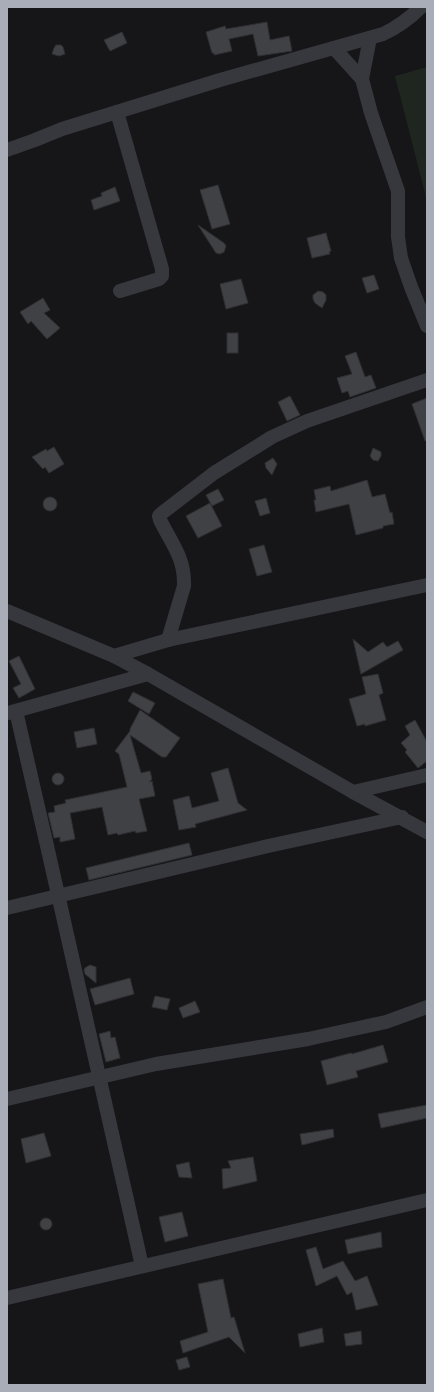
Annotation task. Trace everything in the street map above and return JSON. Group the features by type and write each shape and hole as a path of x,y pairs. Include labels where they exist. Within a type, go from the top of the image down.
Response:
{"street":[{"path":"7,150 62,128 220,80 383,34 398,27 421,7"},
{"path":"362,80 370,38"},
{"path":"334,48 362,80 371,113 398,192 398,237 401,258 427,326"},
{"path":"117,112 162,269 162,276 159,279 120,291"},
{"path":"168,640 184,586 184,578 178,553 160,520 162,512 214,473 272,437 307,421 427,380"},
{"path":"114,656 168,640 427,585"},
{"path":"7,611 114,656 353,792 402,817 427,832"},
{"path":"142,1266 98,1077 59,896 11,712 148,674"},
{"path":"353,792 427,775"},
{"path":"7,908 268,846 402,817"},
{"path":"7,1098 156,1064 308,1039 386,1022 427,1007"},
{"path":"7,1298 427,1200"}],"shaded area":[{"path":"427,67 427,201 395,76"}],"building":[{"path":"267,22 270,40 289,36 292,51 258,56 253,34 229,39 232,51 214,55 214,53 212,53 206,32 225,26 226,29"},
{"path":"122,32 127,43 110,51 104,40"},
{"path":"56,45 61,45 63,47 65,54 59,56 52,54"},
{"path":"218,185 230,224 212,229 200,190"},
{"path":"115,187 120,201 94,210 91,200 102,196 101,193"},
{"path":"198,225 224,243 226,246 224,252 220,254 216,253"},
{"path":"326,233 331,251 329,252 330,254 312,258 307,238"},
{"path":"374,275 379,289 367,293 362,278"},
{"path":"241,279 248,303 226,309 220,284"},
{"path":"318,291 323,292 326,295 326,300 322,308 315,303 313,299 313,295"},
{"path":"43,298 50,310 44,313 60,328 47,339 31,321 28,324 20,312"},
{"path":"227,333 238,333 238,353 227,353"},
{"path":"356,352 365,377 371,375 376,388 350,397 348,391 342,393 337,378 352,374 345,356"},
{"path":"290,396 300,415 287,421 278,402"},
{"path":"427,398 427,440 425,441 412,404"},
{"path":"54,447 64,464 49,473 45,467 43,469 32,457 46,449 47,451"},
{"path":"373,448 381,452 381,456 378,461 373,460 370,456"},
{"path":"273,458 277,464 272,475 266,468 265,463"},
{"path":"367,480 372,497 385,494 390,513 392,512 394,524 356,535 349,504 316,512 314,490 330,486 331,491"},
{"path":"218,489 224,500 212,506 206,495"},
{"path":"50,497 55,499 57,504 55,509 50,511 45,509 43,504 45,499"},
{"path":"266,498 270,513 260,516 255,501"},
{"path":"210,503 222,526 198,538 186,516"},
{"path":"264,545 272,572 257,576 249,549"},
{"path":"353,639 368,652 383,642 387,647 398,641 403,650 361,674"},
{"path":"19,656 35,689 19,698 13,688 21,684 9,661"},
{"path":"378,674 383,693 379,695 386,720 365,726 365,724 357,726 349,699 366,694 362,677"},
{"path":"133,692 155,703 149,714 128,701"},
{"path":"140,710 180,738 166,757 162,757 130,735 141,773 150,771 152,779 149,782 152,781 155,796 139,799 147,831 136,833 135,831 118,835 117,833 108,835 102,807 70,813 75,839 60,842 60,837 54,838 48,813 55,812 54,806 66,803 65,800 127,787 119,754 115,751 130,731"},
{"path":"415,720 427,742 427,761 418,768 405,752 407,750 401,743 410,735 405,726"},
{"path":"94,728 97,744 77,748 74,732"},
{"path":"228,768 238,803 247,810 195,824 196,827 179,830 173,800 189,796 192,808 219,801 211,773"},
{"path":"56,773 60,773 64,779 60,785 56,785 52,781 52,777"},
{"path":"189,843 192,855 89,880 86,868"},
{"path":"90,965 96,967 96,983 85,974 85,968"},
{"path":"130,978 134,994 95,1005 90,989"},
{"path":"155,996 170,999 167,1010 152,1007"},
{"path":"195,1001 200,1012 183,1018 179,1008"},
{"path":"110,1031 111,1038 115,1037 120,1058 106,1062 99,1034"},
{"path":"383,1045 388,1062 356,1071 358,1077 327,1085 321,1061"},
{"path":"427,1105 427,1118 381,1128 378,1114"},
{"path":"333,1129 334,1137 302,1145 300,1134"},
{"path":"44,1133 51,1156 26,1163 21,1139"},
{"path":"253,1157 257,1181 223,1189 222,1169 231,1168 228,1161"},
{"path":"189,1162 192,1178 179,1177 176,1165"},
{"path":"182,1212 188,1236 165,1242 159,1217"},
{"path":"48,1218 51,1219 51,1229 44,1230 41,1229 40,1222 41,1219"},
{"path":"381,1232 382,1247 348,1254 345,1240"},
{"path":"316,1247 323,1269 343,1261 355,1281 367,1276 378,1305 356,1310 352,1292 347,1295 337,1276 316,1286 306,1250"},
{"path":"223,1279 231,1318 234,1317 245,1353 229,1337 183,1353 180,1341 208,1332 198,1284"},
{"path":"322,1328 324,1342 300,1347 298,1334"},
{"path":"361,1331 362,1344 346,1346 344,1334"},
{"path":"187,1357 190,1367 179,1370 176,1360"}]}
